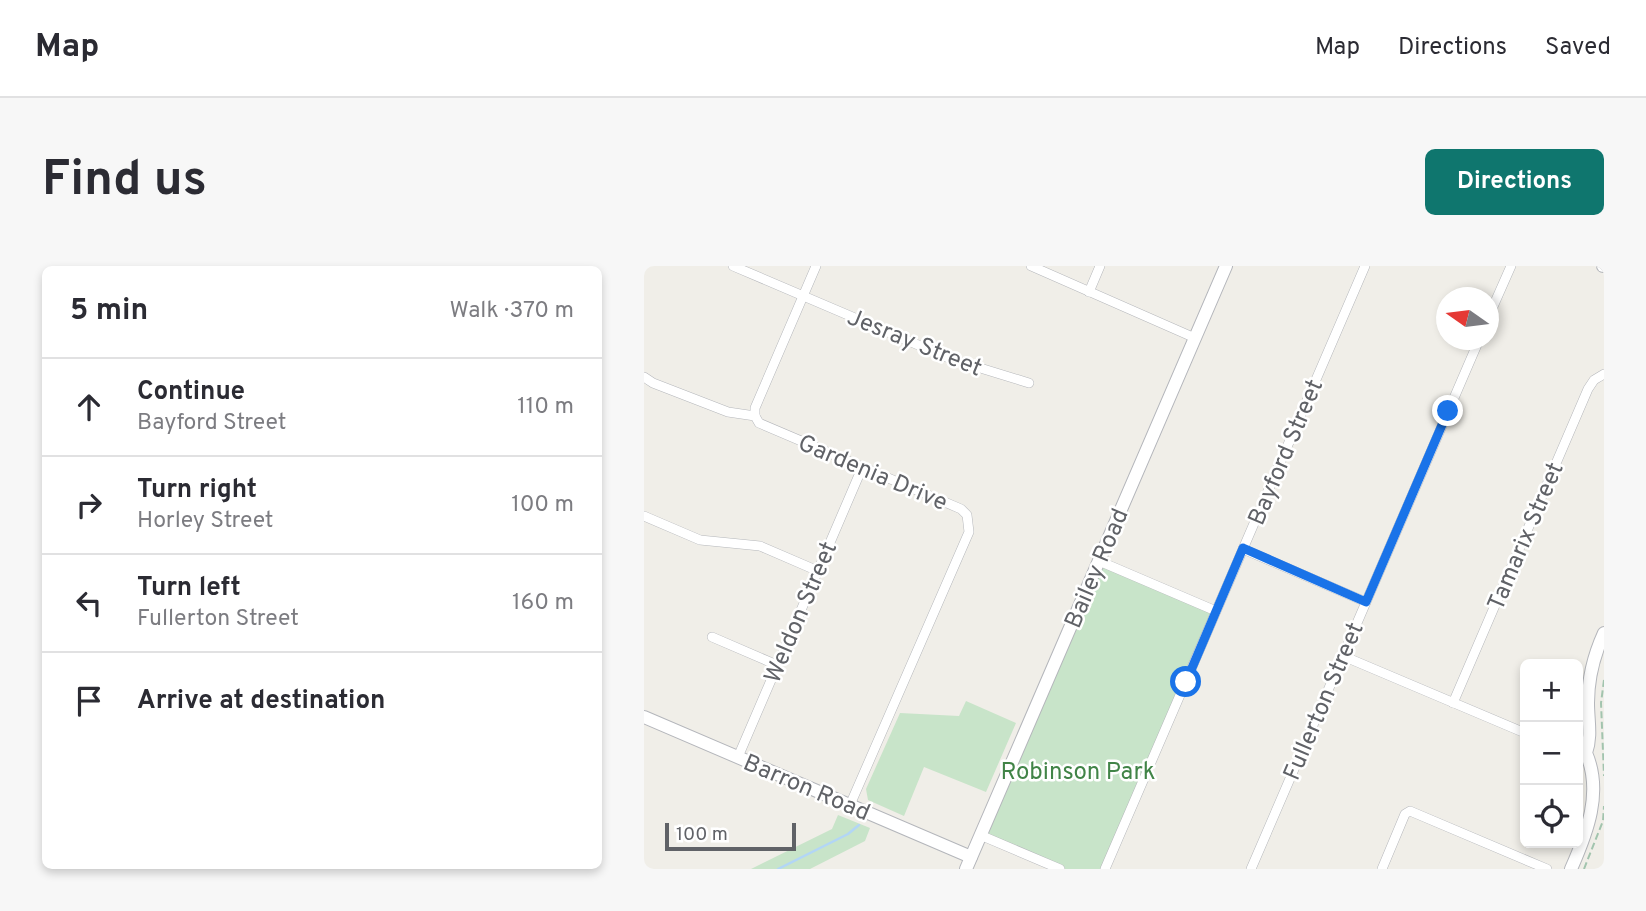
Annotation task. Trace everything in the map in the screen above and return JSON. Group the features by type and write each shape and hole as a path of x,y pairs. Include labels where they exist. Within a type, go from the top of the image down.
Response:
{"street":[{"name":"Jesray Street","path":"733,266 970,367 1029,383"},
{"path":"755,416 755,408 816,266"},
{"path":"1031,266 1195,338"},
{"path":"1089,292 1100,266"},
{"name":"Bailey Road","path":"968,863 1226,266"},
{"name":"Bayford Street","path":"1105,869 1365,266"},
{"path":"1499,294 1511,266"},
{"name":"Fullerton Street","path":"1251,869 1475,350"},
{"name":"Tamarix Street","path":"1453,703 1588,389 1594,380 1604,374"},
{"name":"Gardenia Drive","path":"644,377 728,412 755,416 759,423 961,509 967,515 969,532 850,805"},
{"name":"Weldon Street","path":"738,757 862,468"},
{"path":"644,516 699,540 760,546 818,571"},
{"path":"1243,548 1366,602"},
{"path":"1099,561 1216,611"},
{"path":"1583,751 1590,740 1588,703 1591,673 1601,650 1604,633"},
{"path":"712,637 777,665"},
{"path":"1343,656 1520,731"},
{"name":"Barron Road","path":"644,717 850,805 968,863"},
{"path":"1571,869 1586,835 1592,804 1592,767 1583,754"},
{"path":"1381,869 1405,814 1410,811 1547,869"},
{"path":"980,835 1060,869"}],"path":[{"path":"1604,680 1601,703 1604,776"},
{"path":"1584,869 1603,821 1604,806"}],"green space":[{"name":"Robinson Park","path":"1099,561 1216,611 1105,869 1060,869 980,835"},
{"path":"966,701 1016,723 986,792 924,767 904,816 868,800 866,789 900,713 959,716"},
{"path":"838,815 870,828 865,841 810,869 751,869 832,829"}],"waterway":[{"path":"778,869 848,834 859,825"}],"route":[{"path":"1186,682 1243,548 1366,602 1448,411"}]}
